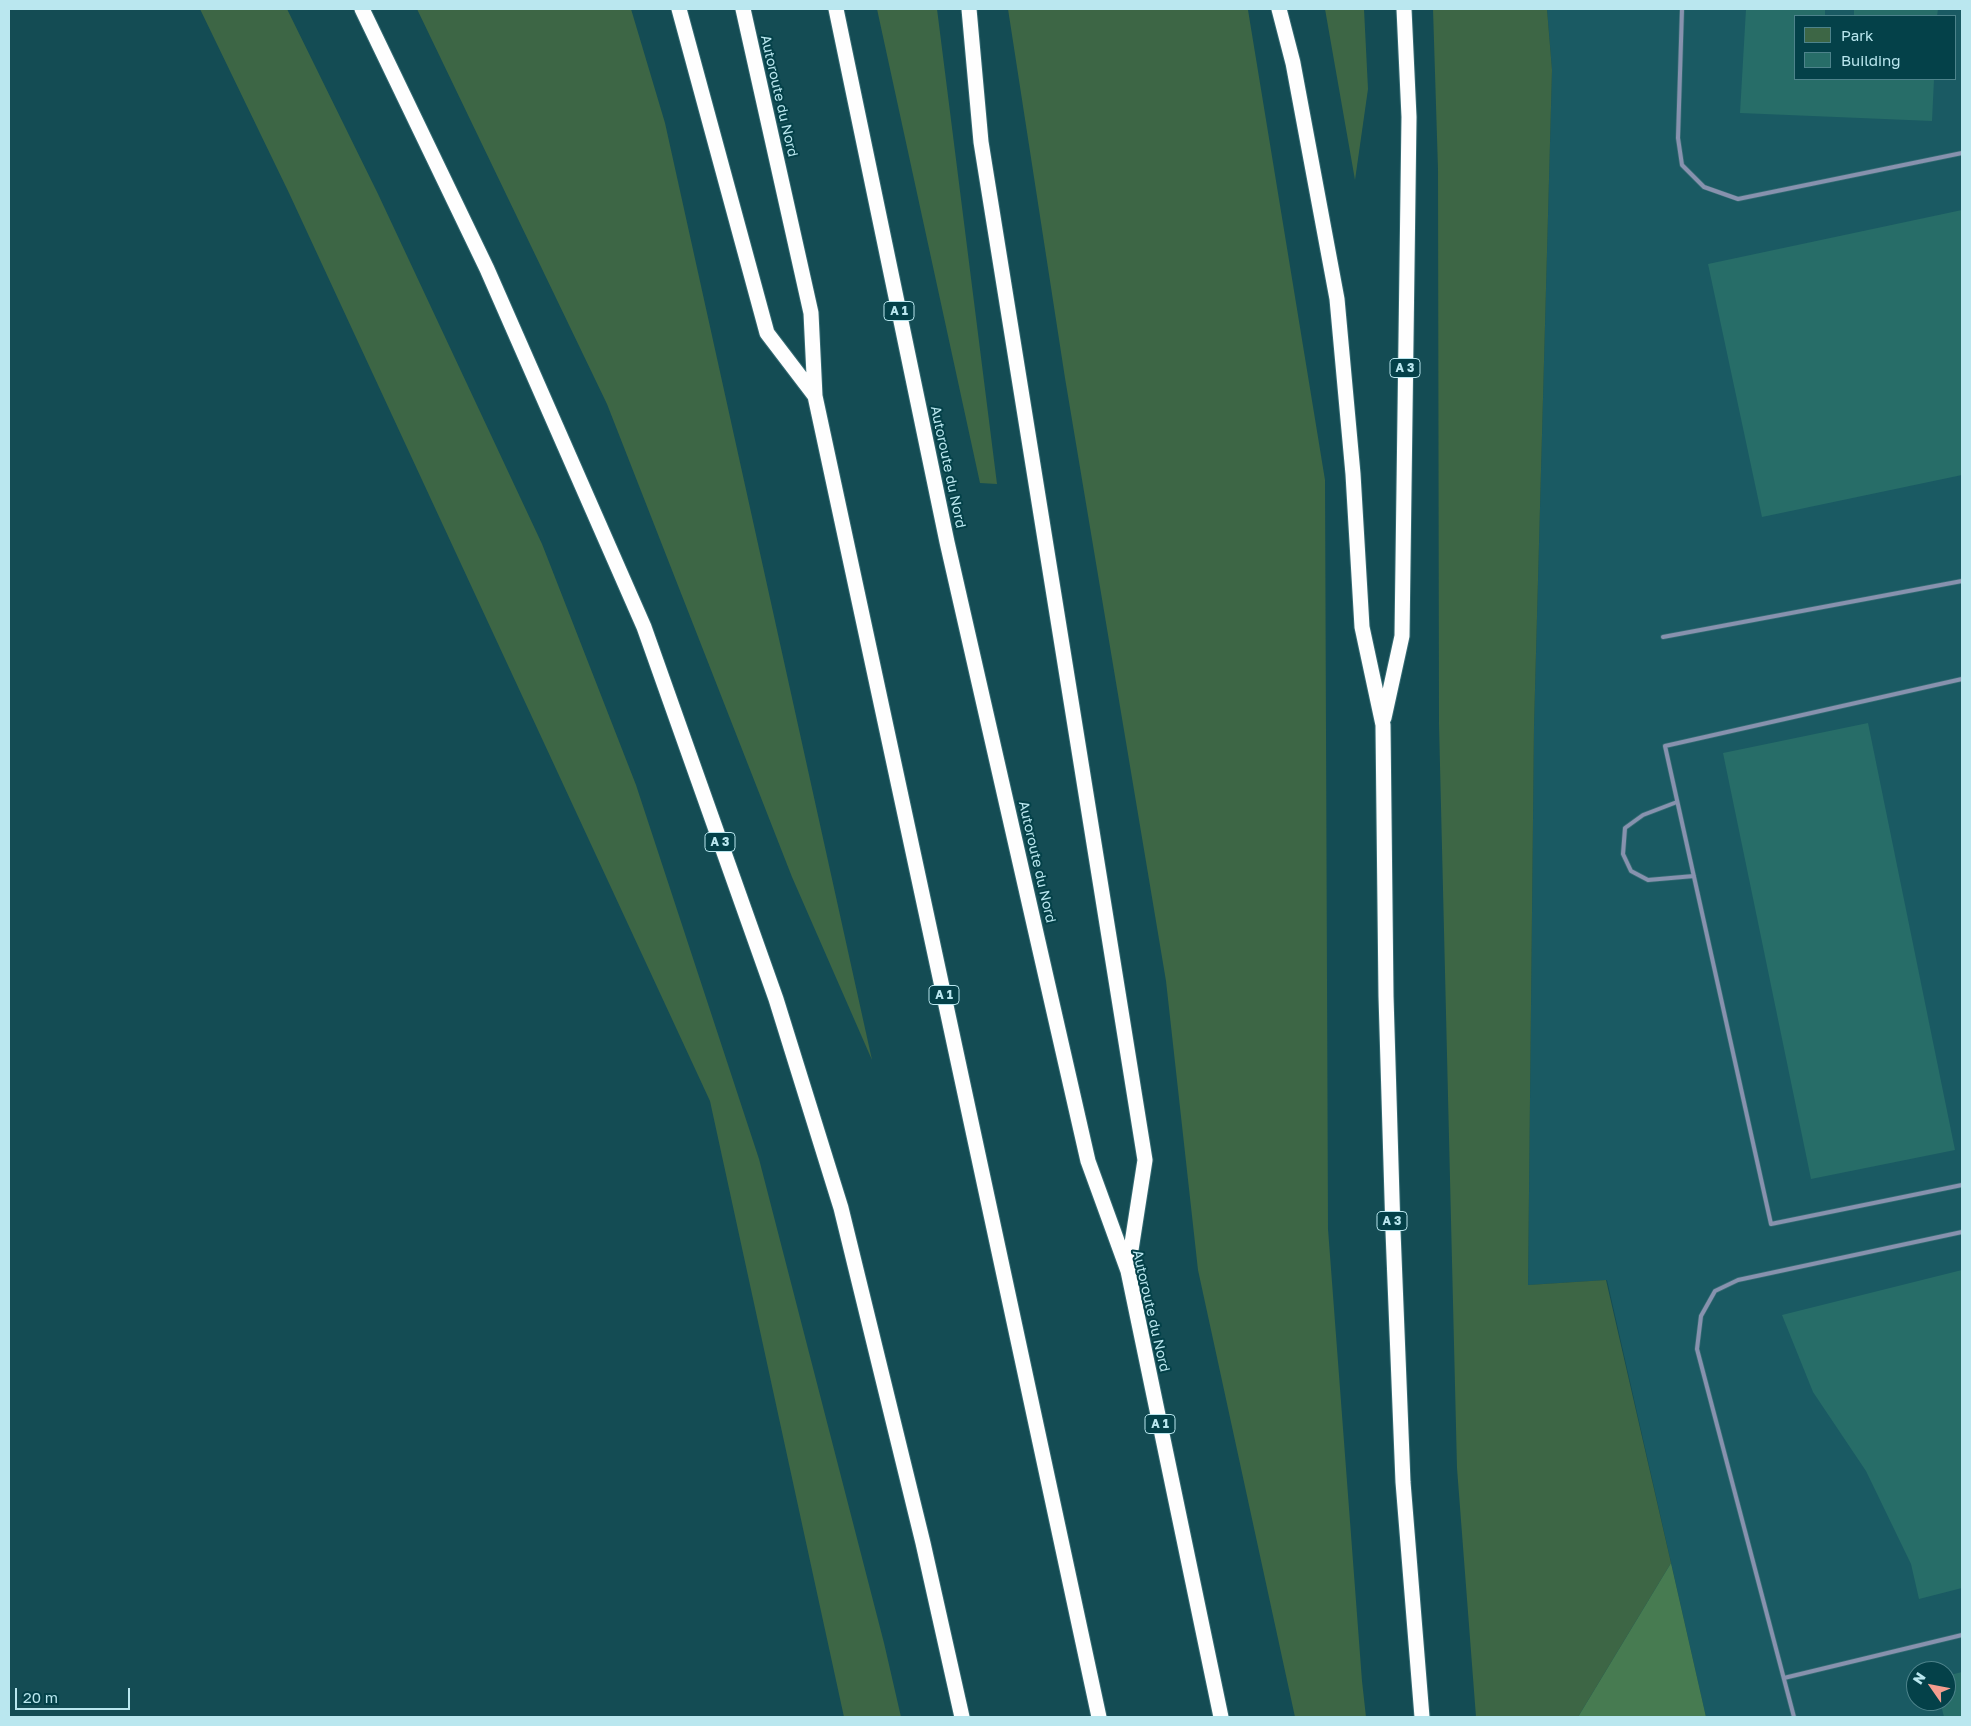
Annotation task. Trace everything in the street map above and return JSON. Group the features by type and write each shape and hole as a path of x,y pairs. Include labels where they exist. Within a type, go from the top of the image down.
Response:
{"highway":[{"name":"A 3","path":"362,9 487,269 644,627 766,971 840,1208 923,1543 962,1717"},
{"path":"680,9 767,333 815,396"},
{"name":"Autoroute du Nord","path":"743,9 810,312 815,396 1099,1717"},
{"name":"Autoroute du Nord","path":"836,9 947,542 1088,1161 1128,1271 1221,1717"},
{"path":"969,9 981,142 1145,1160 1128,1271"},
{"path":"1279,9 1293,64 1337,299 1352,474 1362,627 1383,725"},
{"name":"A 3","path":"1404,9 1409,117 1402,636 1383,725 1386,996 1394,1260 1403,1482 1422,1717"}],"lane":[{"path":"1682,9 1678,138 1682,165 1704,187 1738,199 1962,153"},
{"path":"1664,637 1962,581"},
{"path":"1962,679 1665,746 1771,1224 1962,1185"},
{"path":"1677,802 1643,814 1625,828 1623,854 1631,871 1648,880 1694,876"},
{"path":"1794,1717 1697,1349 1701,1316 1714,1291 1738,1280 1962,1232"},
{"path":"1784,1678 1962,1634"}],"shaded area":[{"path":"1547,9 1962,9 1962,1717 1706,1717 1607,1280 1528,1285 1534,726 1552,70"}],"green space":[{"path":"200,9 287,9 378,194 542,544 636,785 759,1159 884,1643 901,1717 844,1717 710,1101 289,193"},
{"path":"417,9 631,9 665,123 872,1060 792,877 607,404"},
{"path":"877,9 937,9 997,484 980,483"},
{"path":"1008,9 1248,10 1325,480 1328,1229 1366,1717 1295,1717 1198,1270 1166,981 1065,378"},
{"path":"1325,9 1364,9 1368,89 1355,180"},
{"path":"1433,9 1547,9 1552,70 1534,726 1528,1285 1606,1280 1671,1563 1578,1717 1476,1717 1457,1468 1439,724 1438,169"},
{"path":"1671,1563 1706,1717 1578,1717"}],"building":[{"path":"1746,9 1825,9 1825,15 1794,15 1794,80 1934,80 1932,121 1740,113"},
{"path":"1854,9 1938,9 1937,15 1854,15"},
{"path":"1962,210 1962,475 1762,517 1708,264"},
{"path":"1868,723 1955,1150 1811,1179 1723,753"},
{"path":"1962,1270 1962,1588 1919,1599 1911,1564 1866,1471 1813,1392 1782,1315"},
{"path":"1962,1672 1962,1717 1944,1717 1942,1711 1956,1711 1956,1674"}]}
